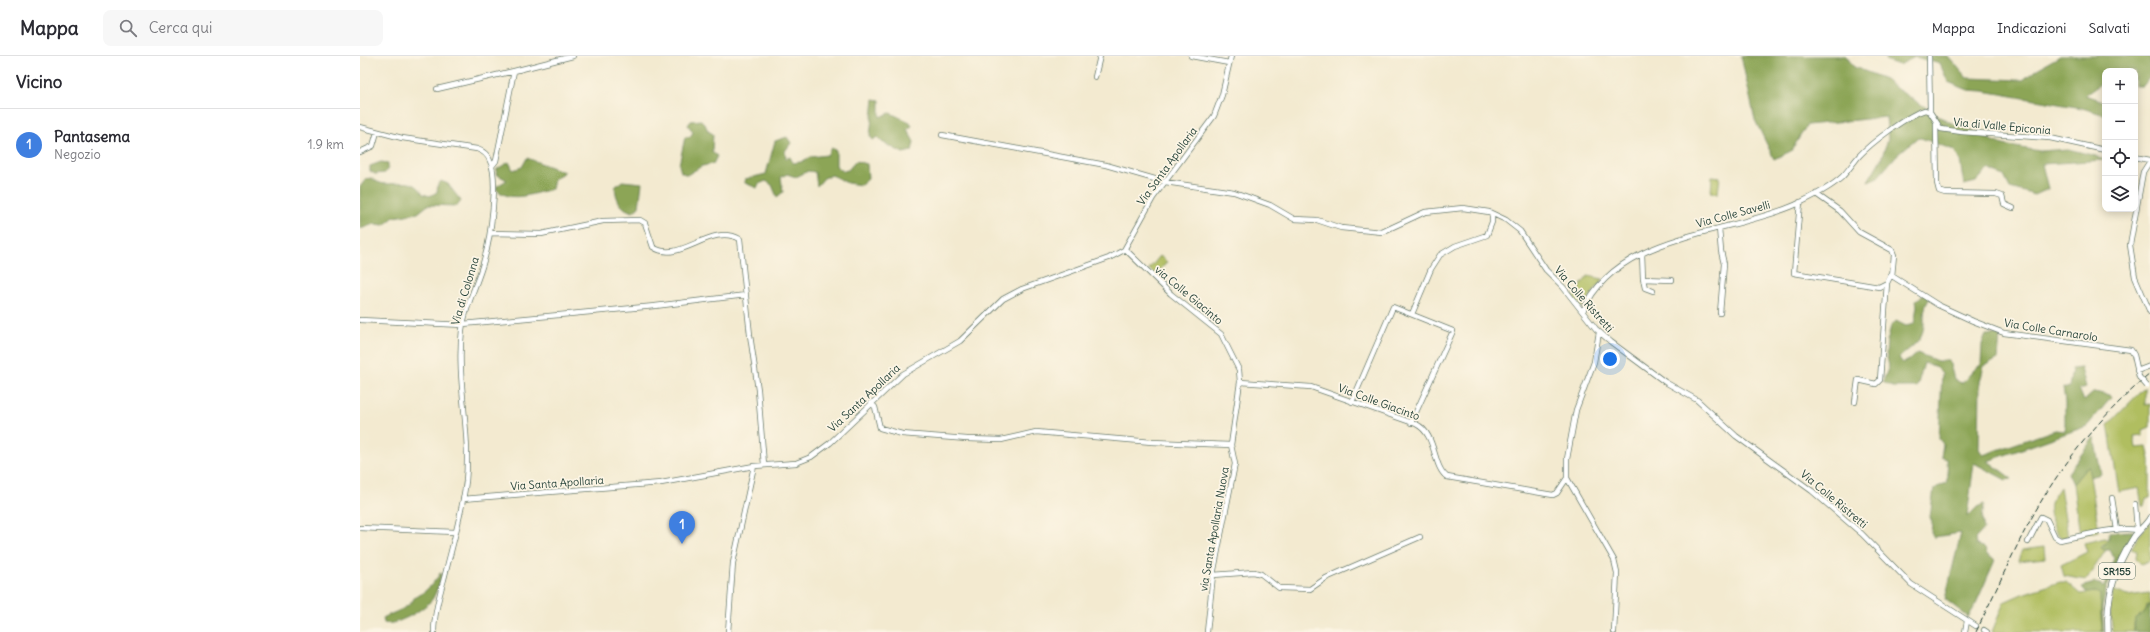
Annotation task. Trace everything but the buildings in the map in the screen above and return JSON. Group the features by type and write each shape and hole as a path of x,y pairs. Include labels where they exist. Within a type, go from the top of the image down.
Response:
{"main road":[{"name":"SR155","path":"2108,632 2107,605 2114,577 2123,557 2138,531 2150,518"}],"street":[{"path":"437,89 572,56"},
{"path":"1095,77 1100,56"},
{"path":"1191,56 1229,63"},
{"name":"Via Santa Apollaria","path":"463,499 643,485 754,466 796,463 810,458 830,443 910,368 931,359 960,341 1003,299 1022,289 1109,258 1125,249 1149,204 1214,116 1222,95 1231,56"},
{"path":"1929,56 1930,112 1936,124 1937,186 1939,191 1945,193 1996,194 2002,196 2003,203 2014,208"},
{"path":"360,127 408,139 477,149 486,156 492,166 496,161 514,71"},
{"name":"Via Colle Savelli","path":"1583,311 1597,287 1607,277 1642,254 1673,241 1766,217 1800,202 1840,179 1860,156 1878,140 1918,112 1925,110 1930,112"},
{"name":"Via di Valle Epiconia","path":"1936,124 1944,130 2026,135 2061,140 2102,149"},
{"path":"360,152 373,146 377,132"},
{"name":"Via Colle Ristretti","path":"942,134 1106,165 1165,182 1234,192 1270,205 1294,219 1317,220 1341,228 1358,231 1382,232 1390,230 1425,212 1463,208 1492,214 1506,220 1520,231 1546,270 1583,311 1586,318 1599,332 1665,382 1697,400 1736,436 1814,492 1862,534 1901,576 1976,626"},
{"path":"2138,158 2150,161 2143,172 2130,243 2134,272 2150,312"},
{"name":"Via di Colonna","path":"434,632 437,606 463,499 467,446 461,365 463,324 483,265 490,233 493,194 492,166"},
{"path":"1816,194 1836,207 1859,232 1890,248 1894,255 1892,272 1887,283 1880,379 1876,384 1858,380 1855,402"},
{"path":"1800,202 1794,273 1875,286 1883,286 1887,283"},
{"path":"1412,314 1437,258 1455,246 1487,235 1492,222 1492,214"},
{"path":"490,233 541,234 603,221 640,220 645,223 653,246 670,252 679,251 704,239 725,236 738,238 742,243 746,295 758,390 764,465"},
{"path":"1719,228 1721,251 1724,260 1720,313"},
{"name":"via Colle Giacinto","path":"1125,249 1171,294 1220,334 1238,367 1240,382"},
{"path":"1642,254 1643,279 1645,288 1653,291"},
{"name":"Via Colle Carnarolo","path":"1892,272 1893,278 1925,297 1973,321 2004,333 2131,350 2134,355 2137,371"},
{"path":"1643,279 1672,280"},
{"path":"360,320 463,324 654,306 746,295"},
{"path":"1352,402 1394,307 1453,332 1411,423"},
{"path":"1599,332 1594,362 1576,410 1567,459 1567,478 1614,560 1617,575 1614,632"},
{"path":"2148,388 2139,377 2137,371 2150,366"},
{"name":"Via Colle Giacinto","path":"1240,382 1262,385 1306,386 1411,423 1424,430 1436,453 1442,472 1451,479 1553,495 1557,494 1567,478"},
{"name":"via Santa Apollaria Nuova","path":"1207,632 1212,575 1235,464 1231,445 1240,382"},
{"path":"871,404 875,407 880,428 902,434 997,440 1036,432 1152,442 1231,445"},
{"path":"728,632 733,563 754,466"},
{"path":"2112,498 2117,530"},
{"path":"2028,542 2041,518 2047,520 2055,537 2060,540 2117,530 2138,531 2135,504"},
{"path":"360,528 455,532"},
{"path":"1212,575 1254,572 1261,574 1280,588 1310,589 1326,578 1420,537"},
{"path":"1965,632 1967,621"}],"green space":[{"path":"1741,56 1846,56 1854,67 1885,79 1897,89 1947,121 2003,145 2040,151 2068,149 2096,156 2102,159 2102,160 2042,164 2048,189 2035,195 2010,188 2004,176 1988,169 1976,182 1964,185 1960,161 1954,150 1918,137 1896,156 1878,177 1868,181 1881,159 1888,139 1886,117 1807,125 1791,151 1774,159 1755,120"},
{"path":"1888,56 1948,56 1967,78 2023,80 2037,69 2060,56 2150,56 2150,77 2143,86 2138,86 2138,68 2102,68 2102,83 2085,95 2102,101 2102,114 2082,108 1983,91 1968,90 1948,82 1940,64 1915,57 1899,65 1885,60"},
{"path":"874,99 880,100 880,117 890,113 910,122 912,126 907,129 914,142 912,151 903,153 882,142 877,137 873,140 870,136"},
{"path":"701,120 705,124 708,131 713,134 712,152 717,156 713,164 702,166 687,175 681,172 679,165 685,137 690,137 693,132 688,125 691,121"},
{"path":"787,137 791,143 785,151 786,159 790,157 793,163 801,162 810,157 827,155 831,148 836,150 836,166 843,171 848,170 856,161 867,164 868,179 861,185 847,183 832,175 824,178 817,186 815,172 808,171 796,177 787,174 781,177 783,192 777,197 772,185 766,181 759,184 757,188 745,183 745,179 766,174 775,141"},
{"path":"527,158 564,172 554,179 552,189 516,197 509,196 496,189 497,186 507,180 496,174 497,169 509,162 513,170 522,167"},
{"path":"381,162 388,163 388,168 385,173 375,174 370,171 370,166"},
{"path":"1712,176 1720,177 1718,193 1711,193"},
{"path":"372,178 385,184 412,184 418,187 423,194 430,196 437,192 438,184 441,181 448,184 461,201 457,206 428,205 418,213 394,217 384,225 374,224 360,229 360,187 366,179"},
{"path":"622,181 642,183 639,207 633,212 625,209 616,196 615,187"},
{"path":"1160,256 1167,262 1156,275 1149,269"},
{"path":"1588,276 1603,279 1582,308 1573,296"},
{"path":"1924,293 1931,297 1925,307 1923,331 1917,342 1899,358 1903,363 1917,353 1937,361 1949,361 1954,379 1961,383 1981,365 1982,344 1986,335 2000,334 1998,359 1984,366 1980,382 1979,449 1983,455 2055,430 2065,431 2065,402 2063,387 2069,388 2072,369 2081,368 2086,387 2079,389 2084,401 2094,392 2109,395 2111,398 2087,426 1988,461 2012,479 2006,480 1974,463 1967,517 1977,507 1984,504 1982,519 1984,529 1975,539 1976,545 1985,548 1987,555 1995,560 1974,608 1968,617 1945,599 1961,533 1934,537 1931,533 1932,522 1930,517 1934,489 1946,483 1948,476 1947,459 1941,457 1943,444 1939,439 1942,373 1935,366 1924,363 1917,387 1893,387 1883,382 1889,366 1886,353 1887,341 1891,326 1896,321 1906,326 1914,324 1917,306 1916,301"},
{"path":"2145,387 2145,405 2150,404 2150,427 2143,430 2143,435 2134,436 2136,448 2147,447 2150,460 2150,498 2146,498 2144,506 2142,506 2139,488 2119,492 2108,425"},
{"path":"2094,437 2101,474 2090,477 2088,466 2073,484 2068,473"},
{"path":"2088,465 2099,531 2080,535 2073,484"},
{"path":"2060,487 2068,537 2062,538 2056,532 2054,527 2050,507 2051,501"},
{"path":"2150,522 2150,560 2141,564 2136,559 2137,551 2131,549 2137,538"},
{"path":"2133,531 2134,533 2106,589 2102,609 2104,632 2102,632 2100,594 2095,592 2087,593 2082,587 2094,583 2104,587 2114,558 2110,550 2104,550 2101,548 2109,540 2109,532"},
{"path":"2105,538 2109,540 2101,546 2106,550 2086,580 2064,576 2061,565 2087,552 2084,543"},
{"path":"2044,547 2045,558 2018,561 2022,550"},
{"path":"440,573 442,574 439,583 430,602 410,616 395,622 384,623 383,618 409,605 415,597 421,594 436,580"},
{"path":"2060,582 2066,582 2080,594 2095,592 2100,594 2102,632 1992,632 2004,602 2022,594"},
{"path":"2113,590 2127,596 2150,593 2150,605 2147,605 2145,613 2134,622 2134,632 2113,632 2110,611"},
{"path":"2148,605 2150,605 2150,632 2134,632 2135,618 2145,613"}],"railway":[{"path":"1976,632 2031,519 2069,459 2115,406 2150,374"}],"place":[{"name":"Pantasema","path":"682,544"}]}
